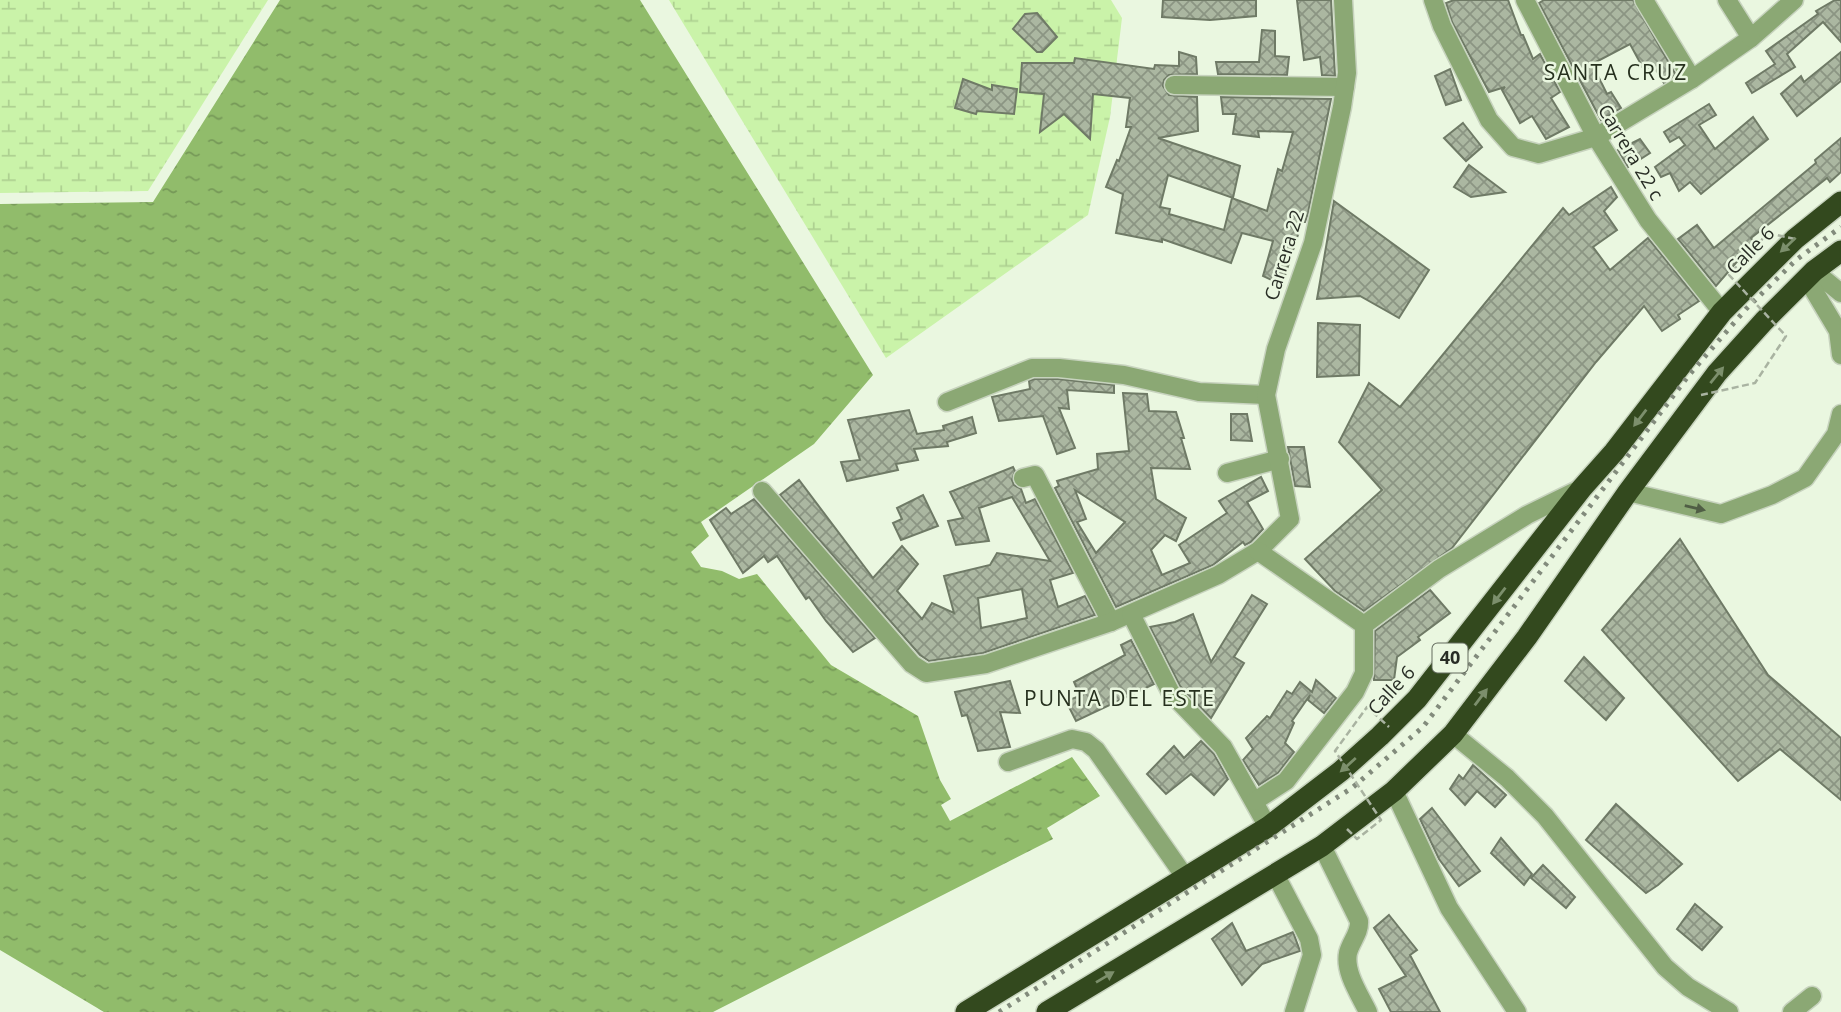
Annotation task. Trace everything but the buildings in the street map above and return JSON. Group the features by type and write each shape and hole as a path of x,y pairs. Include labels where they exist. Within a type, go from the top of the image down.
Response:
{"highway":[{"name":"Calle 6","path":"967,1012 1268,827 1341,771 1389,727 1417,699 1722,312 1795,239 1841,202"},
{"name":"40","path":"1047,1012 1322,846 1394,791 1453,734 1527,637 1628,492 1717,373 1764,321 1811,275 1841,251"}],"street":[{"name":"Carrera 22","path":"1258,551 1290,519 1266,395 1276,349 1313,243 1345,87 1347,73 1343,0"},
{"path":"1433,0 1442,26 1489,120 1513,147 1539,154 1596,137 1692,79 1751,38 1794,0"},
{"name":"Carrera 22 c","path":"1525,0 1596,137 1648,220 1722,312"},
{"path":"1644,0 1692,79"},
{"path":"1727,0 1751,38"},
{"path":"1174,85 1345,87"},
{"path":"1811,275 1841,293"},
{"path":"1811,275 1838,331 1841,355"},
{"path":"947,402 1032,368 1124,375 1199,392 1266,395"},
{"path":"1628,492 1721,514 1772,495 1805,478 1836,434 1841,414"},
{"path":"1227,473 1280,459"},
{"path":"1023,478 1035,475 1111,622"},
{"path":"1364,625 1439,569 1527,514 1582,488"},
{"path":"762,491 912,664 926,673 986,664 1111,622 1218,575 1258,551 1364,625"},
{"path":"1131,614 1171,693 1223,747 1268,827"},
{"path":"1255,801 1286,781 1354,692 1364,673 1364,625"},
{"path":"1453,734 1507,778 1545,816 1665,967 1688,987 1729,1012"},
{"path":"1008,762 1072,739 1086,742 1096,750 1185,877"},
{"path":"1394,791 1449,908 1517,1012"},
{"path":"1322,846 1359,920 1360,926 1348,953 1349,968 1368,1012"},
{"path":"1275,874 1309,939 1312,956 1294,1012"},
{"path":"1793,1012 1812,996"}],"path":[{"path":"1701,395 1755,383 1786,336 1730,275 1768,233 1795,239"},
{"path":"1346,829 1357,839 1381,820 1335,751 1367,707 1389,727"}],"green space":[{"path":"0,0 268,0 148,191 0,193"},
{"path":"669,0 1111,0 1122,18 1110,117 1088,215 886,358"}],"water":[{"path":"280,0 640,0 873,375 814,444 701,522 709,536 691,552 701,567 722,571 739,579 757,574 831,665 918,716 940,780 951,799 941,805 950,821 1072,757 1100,796 1047,828 1053,839 713,1012 104,1012 0,950 0,204 153,202"}],"railway":[{"path":"999,1012 1352,788 1423,727 1689,375 1746,309 1796,260 1841,227"}],"district":[{"name":"SANTA CRUZ","path":"1616,73"},
{"name":"PUNTA DEL ESTE","path":"1120,699"}]}
